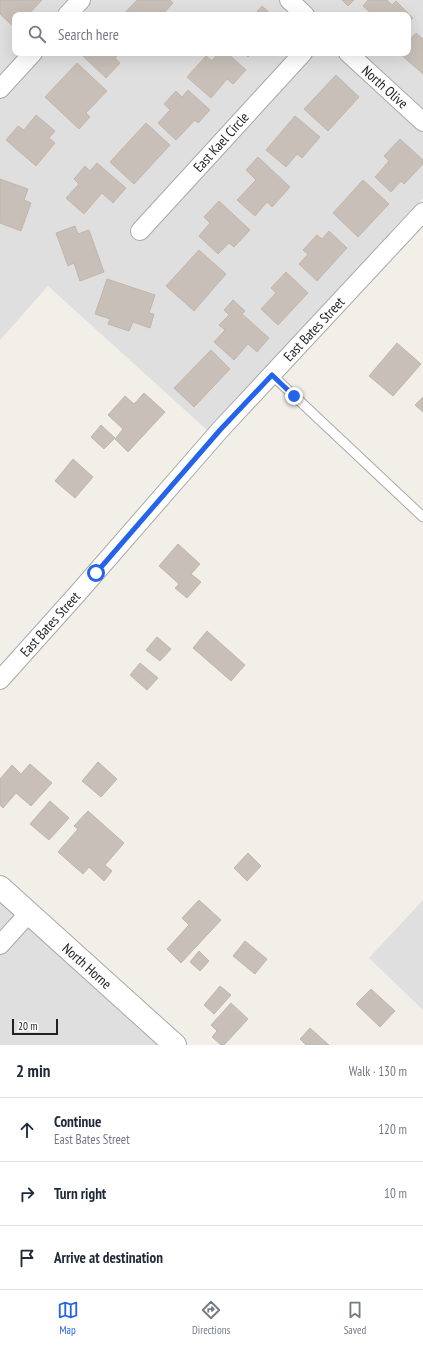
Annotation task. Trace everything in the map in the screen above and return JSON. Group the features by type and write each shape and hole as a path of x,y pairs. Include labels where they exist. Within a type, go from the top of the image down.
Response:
{"street":[{"path":"70,12 81,0"},
{"path":"289,0 302,12"},
{"path":"0,89 30,56"},
{"name":"East Kael Circle","path":"140,231 300,56"},
{"name":"North Olive","path":"351,56 423,122"},
{"name":"East Bates Street","path":"0,680 220,430 423,212"},
{"name":"North Horne","path":"0,887 28,914 175,1045"},
{"path":"0,945 28,914"}],"lane":[{"path":"272,375 423,517"}],"shaded area":[{"path":"0,0 423,0 423,198 207,430 48,286 0,340"},
{"path":"0,887 175,1045 0,1045"},
{"path":"423,900 423,1010 369,958"}],"building":[{"path":"0,0 42,0 31,12 12,12 12,25 0,14"},
{"path":"137,0 170,0 173,3 165,12 126,12"},
{"path":"342,0 354,0 348,6"},
{"path":"368,0 387,0 392,5 396,1 407,12 370,12 363,6"},
{"path":"262,6 269,12 257,12"},
{"path":"416,33 423,39 423,74 402,56 411,56 411,38"},
{"path":"83,56 117,56 115,58 120,63 106,78"},
{"path":"206,56 212,61 216,56 230,56 246,70 233,84 227,79 211,98 187,77"},
{"path":"77,63 107,91 86,113 90,117 79,129 45,97"},
{"path":"336,75 359,97 328,131 304,109"},
{"path":"188,90 210,110 198,123 195,120 176,140 158,123 170,110 164,104 176,91 182,97"},
{"path":"36,115 55,131 49,138 55,143 36,166 6,140 18,126 24,130"},
{"path":"295,116 320,137 302,158 297,154 286,167 266,150"},
{"path":"146,123 170,145 134,184 110,162"},
{"path":"400,139 423,160 423,164 404,184 401,181 391,192 375,177 389,161 384,156"},
{"path":"258,157 290,187 272,207 267,202 255,216 237,200 256,180 246,170"},
{"path":"97,163 126,188 113,203 102,193 84,214 66,198 79,184 74,179 85,166 90,171"},
{"path":"0,179 28,189 24,200 31,203 21,231 0,223"},
{"path":"363,180 389,204 358,237 333,213"},
{"path":"219,201 250,230 234,247 229,243 218,254 199,236 210,223 204,217"},
{"path":"75,226 78,234 89,230 104,272 80,281 74,263 68,266 56,233"},
{"path":"329,231 347,248 317,281 299,264 308,254 303,250 317,235 322,239"},
{"path":"199,250 226,274 194,311 166,286"},
{"path":"286,272 308,293 278,325 261,309 276,293 271,288"},
{"path":"107,279 155,295 149,313 154,314 150,328 133,322 129,331 108,324 110,319 95,314"},
{"path":"233,300 245,311 242,314 269,338 257,352 248,344 234,360 214,342 225,330 219,325 229,315 224,310"},
{"path":"397,343 421,364 393,396 369,376"},
{"path":"211,350 230,369 194,407 174,388"},
{"path":"144,393 165,412 128,452 115,439 123,429 108,415 125,396 134,404"},
{"path":"423,397 423,412 415,405"},
{"path":"101,425 115,438 104,449 91,437"},
{"path":"73,459 93,477 75,498 55,481"},
{"path":"178,544 200,564 191,574 201,582 187,598 175,588 179,584 159,566"},
{"path":"207,631 245,665 231,681 193,648"},
{"path":"157,637 171,649 160,661 146,650"},
{"path":"140,663 158,678 147,690 130,675"},
{"path":"98,762 117,779 101,797 82,781"},
{"path":"30,764 52,783 31,806 16,793 3,808 0,805 0,779 12,765 21,774"},
{"path":"50,801 69,818 49,840 30,824"},
{"path":"88,811 124,843 105,865 112,871 104,881 89,867 83,874 58,852 78,829 74,826"},
{"path":"248,853 261,866 247,881 234,868"},
{"path":"199,900 221,920 181,963 167,949 189,925 182,918"},
{"path":"245,941 267,959 255,974 233,956"},
{"path":"199,951 209,961 200,971 190,962"},
{"path":"220,986 231,995 214,1014 204,1005"},
{"path":"371,989 395,1011 380,1027 356,1004"},
{"path":"231,1003 248,1019 224,1045 221,1045 212,1037 217,1031 211,1025"},
{"path":"310,1028 329,1045 306,1045 300,1039"}],"route":[{"path":"96,573 220,430 272,375 294,396"}]}
